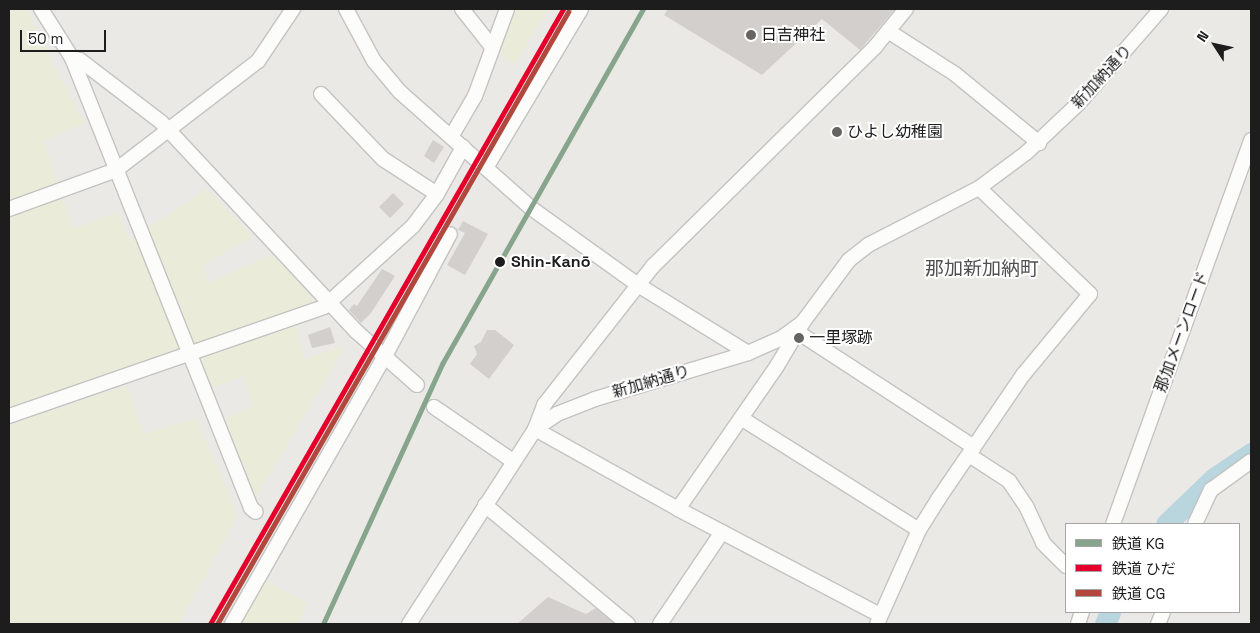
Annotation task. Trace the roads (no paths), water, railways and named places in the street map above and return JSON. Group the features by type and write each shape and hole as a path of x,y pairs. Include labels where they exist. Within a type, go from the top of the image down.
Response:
{"street":[{"path":"9,209 116,170 171,131 258,62 293,9"},
{"path":"346,9 379,67 400,92 542,216 638,285 748,352"},
{"path":"462,9 492,47"},
{"path":"451,137 475,96 507,9"},
{"path":"486,168 581,9"},
{"path":"678,509 833,279 868,245 979,188 1090,294 1023,375 919,530 879,620 678,509 535,428 544,405 652,266 814,108 888,31 906,9"},
{"name":"新加納通り","path":"979,188 1039,143 1079,103 1161,9"},
{"path":"43,10 72,58 250,508 256,512"},
{"path":"888,31 955,74 1039,143"},
{"path":"72,58 80,60 171,131 357,332 417,385"},
{"path":"321,94 383,159 437,194"},
{"name":"那加メーンロード","path":"1113,523 1251,140"},
{"path":"9,416 190,354 331,302 413,226 437,194 463,147"},
{"path":"232,624 385,356 450,234"},
{"path":"801,327 1009,481 1027,508 1042,543 1065,565"},
{"name":"新加納通り","path":"485,505 535,428 557,414 595,399 748,352 801,327"},
{"path":"434,407 513,461"},
{"path":"741,418 919,530"},
{"path":"1195,523 1210,490 1251,462"},
{"path":"409,624 485,505 628,624"},
{"path":"660,624 722,532"}],"waterway":[{"path":"1167,523 1214,478 1251,453"},
{"path":"1105,624 1110,613"}],"rail line":[{"name":"ひだ","path":"210,624 563,9"},
{"name":"KG","path":"323,624 442,364 643,9"},
{"name":"CG","path":"217,624 568,12"}],"place":[{"name":"日吉神社","path":"751,35"},
{"name":"ひよし幼稚園","path":"837,132"},
{"name":"Shin-Kanō","path":"500,262"},
{"name":"一里塚跡","path":"799,338"}],"district":[{"name":"那加新加納町","path":"982,269"}]}
